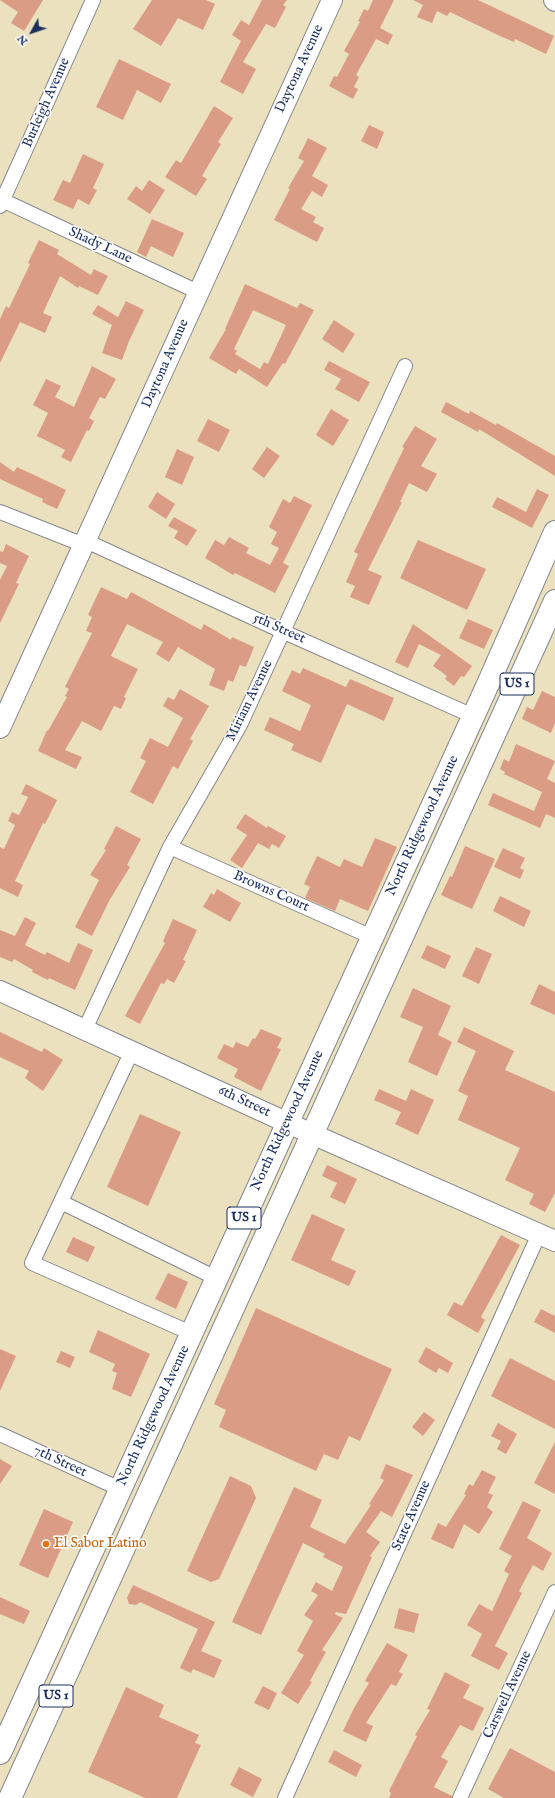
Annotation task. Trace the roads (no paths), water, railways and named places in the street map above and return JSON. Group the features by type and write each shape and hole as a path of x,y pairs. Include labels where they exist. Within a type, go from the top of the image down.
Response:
{"main road":[{"name":"North Ridgewood Avenue","path":"0,1753 488,684 555,532"},
{"name":"North Ridgewood Avenue","path":"10,1798 555,601"},
{"path":"488,684 490,706 498,725"},
{"path":"473,716 479,735 480,766"},
{"path":"120,1489 127,1509 128,1539"}],"street":[{"name":"Burleigh Avenue","path":"1,202 93,0"},
{"name":"Daytona Avenue","path":"0,728 5,702 85,543 332,0"},
{"name":"Shady Lane","path":"1,202 198,292"},
{"name":"Miriam Avenue","path":"85,1029 170,847 239,728 404,366"},
{"name":"5th Street","path":"0,512 85,543 473,716"},
{"name":"Browns Court","path":"170,847 372,937"},
{"name":"6th Street","path":"0,991 312,1134 547,1237"},
{"path":"132,1051 32,1263 191,1333"},
{"path":"61,1202 216,1278"},
{"name":"State Avenue","path":"285,1798 547,1237"},
{"name":"7th Street","path":"0,1434 120,1489"},
{"name":"Carswell Avenue","path":"460,1798 555,1592"}],"place":[{"name":"El Sabor Latino","path":"46,1544"}]}
